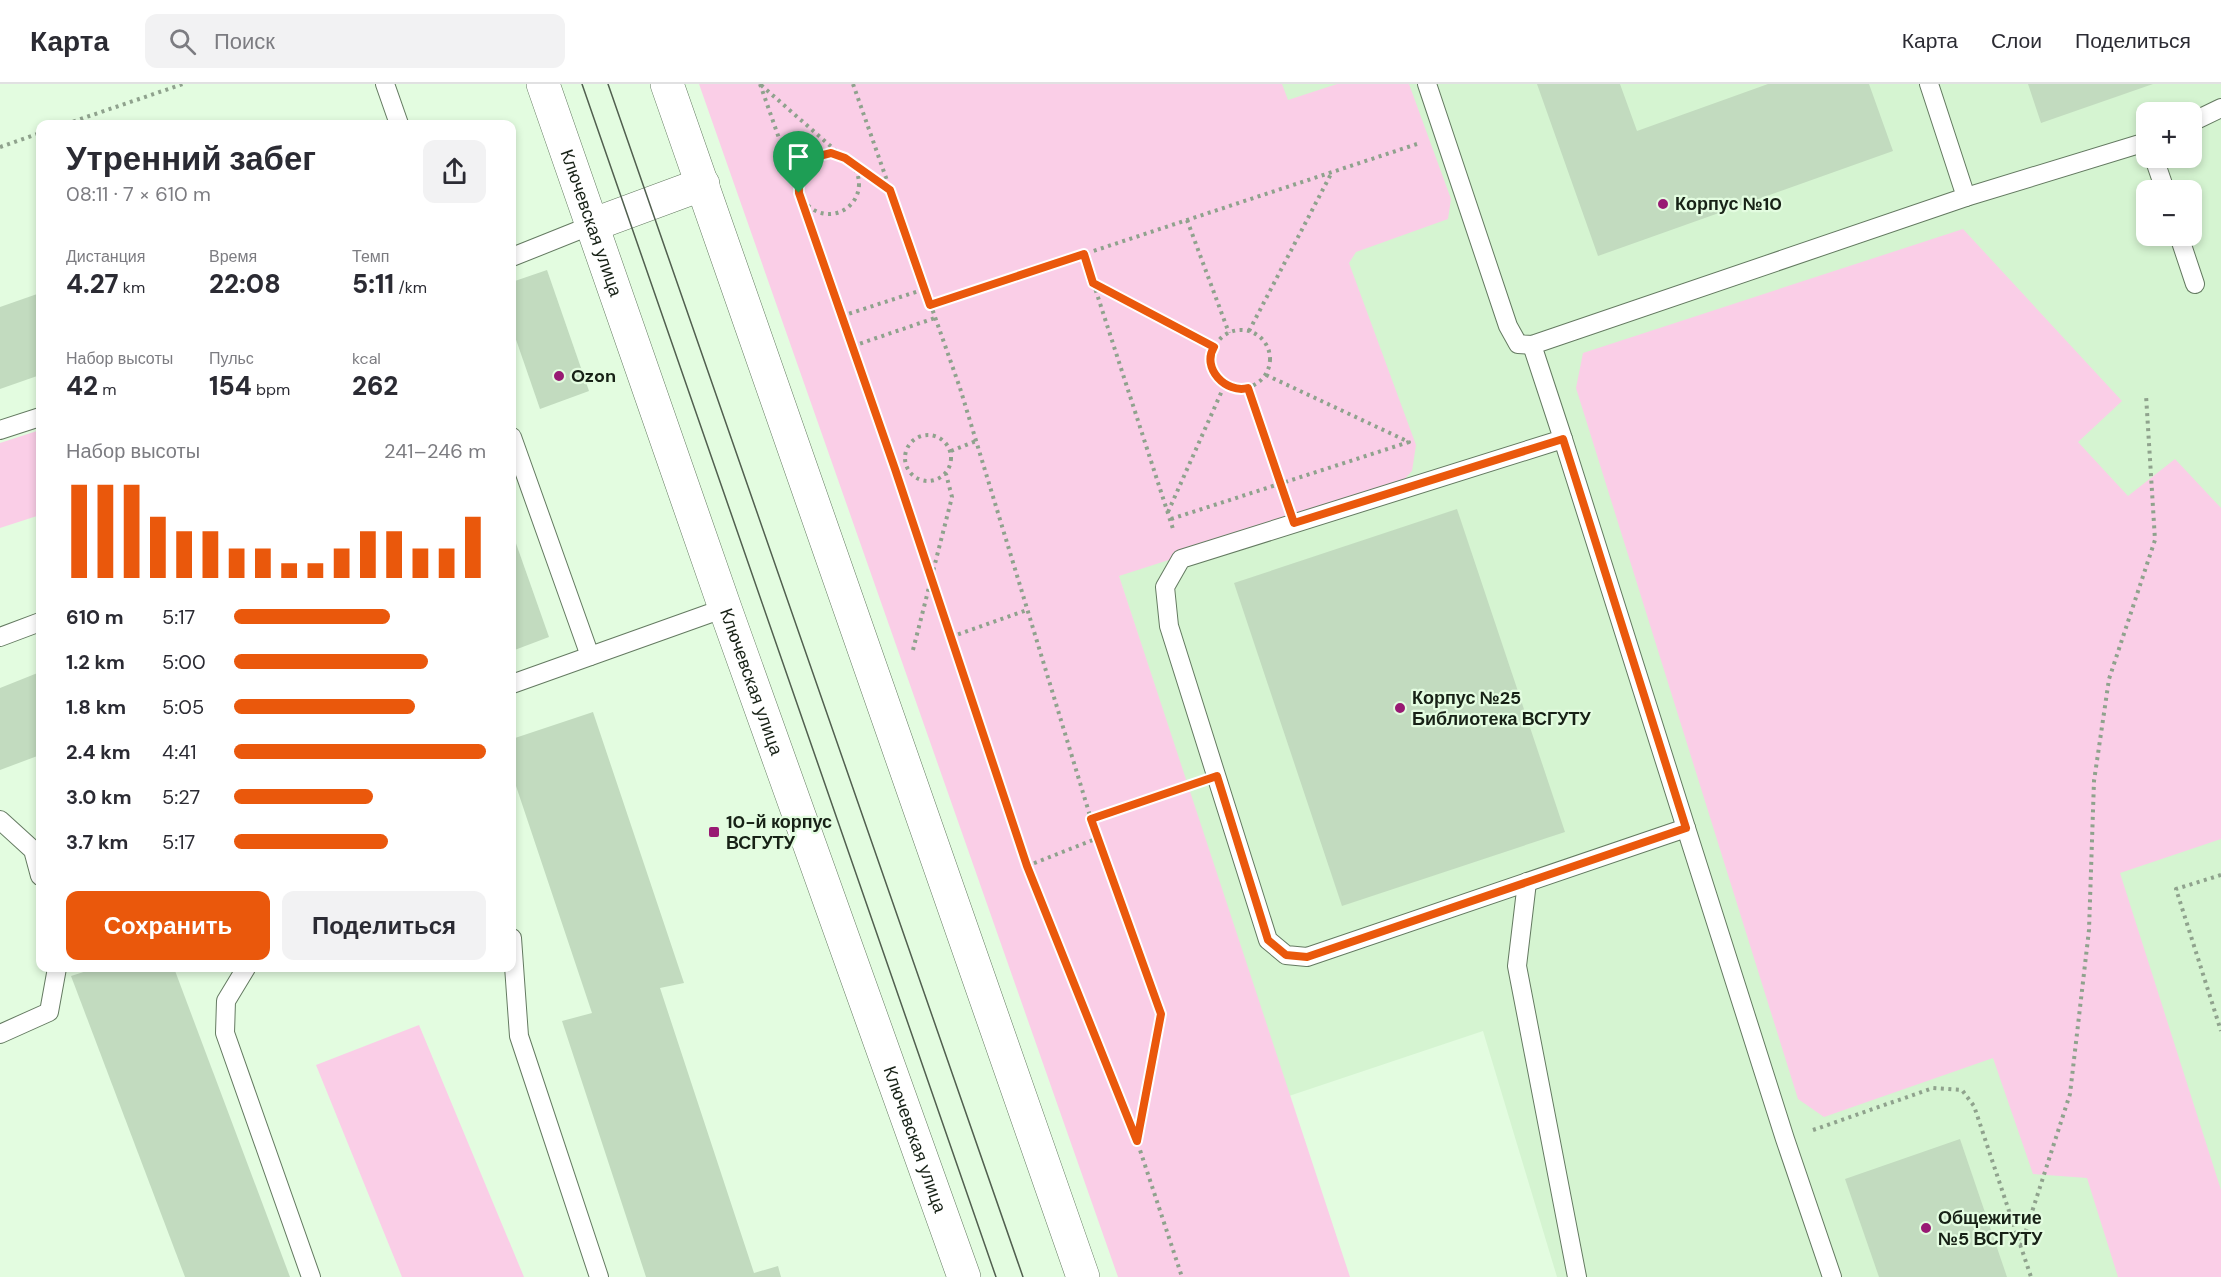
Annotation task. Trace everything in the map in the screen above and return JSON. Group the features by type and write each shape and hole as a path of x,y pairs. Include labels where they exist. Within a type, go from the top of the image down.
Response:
{"main road":[{"name":"Ключевская улица","path":"543,84 725,608 964,1277"},
{"path":"667,84 1083,1277"},
{"path":"592,225 703,184"}],"lane":[{"path":"384,84 398,120"},
{"path":"1427,84 1508,326 1518,344 1532,345 1966,197 2136,145"},
{"path":"1929,84 1966,197"},
{"path":"2202,117 2221,108"},
{"path":"516,255 592,225"},
{"path":"2183,246 2195,284"},
{"path":"1532,345 1785,1140 1832,1277"},
{"path":"0,430 36,418"},
{"path":"1563,439 1181,559 1165,587 1169,626 1268,940 1286,955 1307,957 1686,828"},
{"path":"516,448 590,656"},
{"path":"516,683 725,608"},
{"path":"0,637 36,624"},
{"path":"0,820 36,848"},
{"path":"1527,882 1517,966 1577,1277"},
{"path":"0,1034 49,1012 56,972"},
{"path":"244,972 226,1001 225,1033 311,1277"},
{"path":"514,972 519,1036 599,1277"}],"path":[{"path":"78,120 183,84"},
{"path":"760,84 845,158 890,190"},
{"path":"760,84 895,469 1027,866 1137,1141 1182,1277"},
{"path":"853,84 976,441 1091,819 1161,1014 1137,1141"},
{"path":"0,147 36,134"},
{"path":"930,305 1444,135"},
{"path":"831,153 845,158 855,169 860,183 857,198 848,209 834,215 819,214 807,206 799,193 799,178 805,165 817,156 831,153"},
{"path":"1249,331 1332,172"},
{"path":"1187,220 1229,333"},
{"path":"1084,254 1171,519 1181,559"},
{"path":"1093,283 1214,347"},
{"path":"842,316 925,289"},
{"path":"853,346 935,318"},
{"path":"1249,331 1259,336 1268,348 1270,362 1266,375 1256,385 1242,389 1225,384 1217,378 1211,364 1214,347 1220,338 1229,333 1249,331"},
{"path":"1171,519 1409,442 1266,375"},
{"path":"1168,512 1225,384"},
{"path":"1248,388 1294,523"},
{"path":"2021,1246 2070,1094 2089,930 2094,782 2109,680 2155,540 2146,395"},
{"path":"933,435 944,441 951,451 951,463 946,474 936,481 923,481 912,476 906,466 905,453 911,442 921,436 933,435"},
{"path":"951,451 976,441"},
{"path":"895,469 906,466"},
{"path":"913,650 952,497 946,474"},
{"path":"951,637 1027,610"},
{"path":"1091,819 1217,776"},
{"path":"1027,866 1098,838"},
{"path":"2221,875 2176,889 2221,1031"},
{"path":"1785,1140 1933,1088 1962,1090 1974,1106 2031,1277"}],"shaded area":[{"path":"699,84 1282,84 1288,100 1337,84 1409,84 1451,199 1448,219 1356,252 1349,263 1416,445 1412,471 1398,486 1119,576 1350,1277 1118,1277"},
{"path":"954,84 2221,84 2221,1277 1557,1277 1483,1031 1289,1096 1020,275"},
{"path":"1963,229 2122,401 2078,442 2128,496 2175,459 2221,508 2221,839 2120,873 2221,1190 2221,1277 2118,1277 2087,1178 2033,1174 1993,1058 1824,1117 1798,1099 1576,388 1583,353"},
{"path":"36,431 36,516 0,528 0,443"},
{"path":"419,1025 524,1277 402,1277 316,1065"}],"building":[{"name":"Корпус №10","path":"1537,84 1620,84 1637,131 1768,84 1869,84 1893,151 1598,256"},
{"path":"2028,84 2153,84 2041,123"},
{"path":"547,270 589,391 540,409 516,340 516,281"},
{"path":"36,294 36,376 0,389 0,307"},
{"name":"Корпус №25 Библиотека ВСГУТУ","path":"1457,509 1565,832 1342,906 1234,583"},
{"path":"516,543 549,637 516,649"},
{"path":"36,674 36,756 0,770 0,688"},
{"path":"593,712 684,983 660,988 754,1273 778,1266 781,1277 646,1277 562,1021 592,1013 516,786 516,738"},
{"path":"84,972 176,972 290,1277 185,1277 71,976"},
{"name":"Общежитие №5 ВСГУТУ","path":"1960,1139 2007,1277 1879,1277 1845,1179"}],"tram line":[{"path":"582,84 996,1277"},
{"path":"608,84 1023,1277"}],"place":[{"name":"Корпус №10","path":"1663,204"},
{"name":"Ozon","path":"559,376"},
{"name":"Корпус №25 Библиотека ВСГУТУ","path":"1400,708"},
{"name":"10-й корпус ВСГУТУ","path":"714,832"},
{"name":"Общежитие №5 ВСГУТУ","path":"1926,1228"}],"route":[{"path":"831,153 845,158 890,190 930,305 1084,254 1093,283 1214,347 1211,364 1217,378 1228,387 1248,388 1294,523 1563,439 1686,828 1307,957 1286,955 1268,940 1217,776 1091,819 1161,1014 1137,1141 1027,866 895,469 799,193 799,178 805,165 817,156 831,153"}]}
